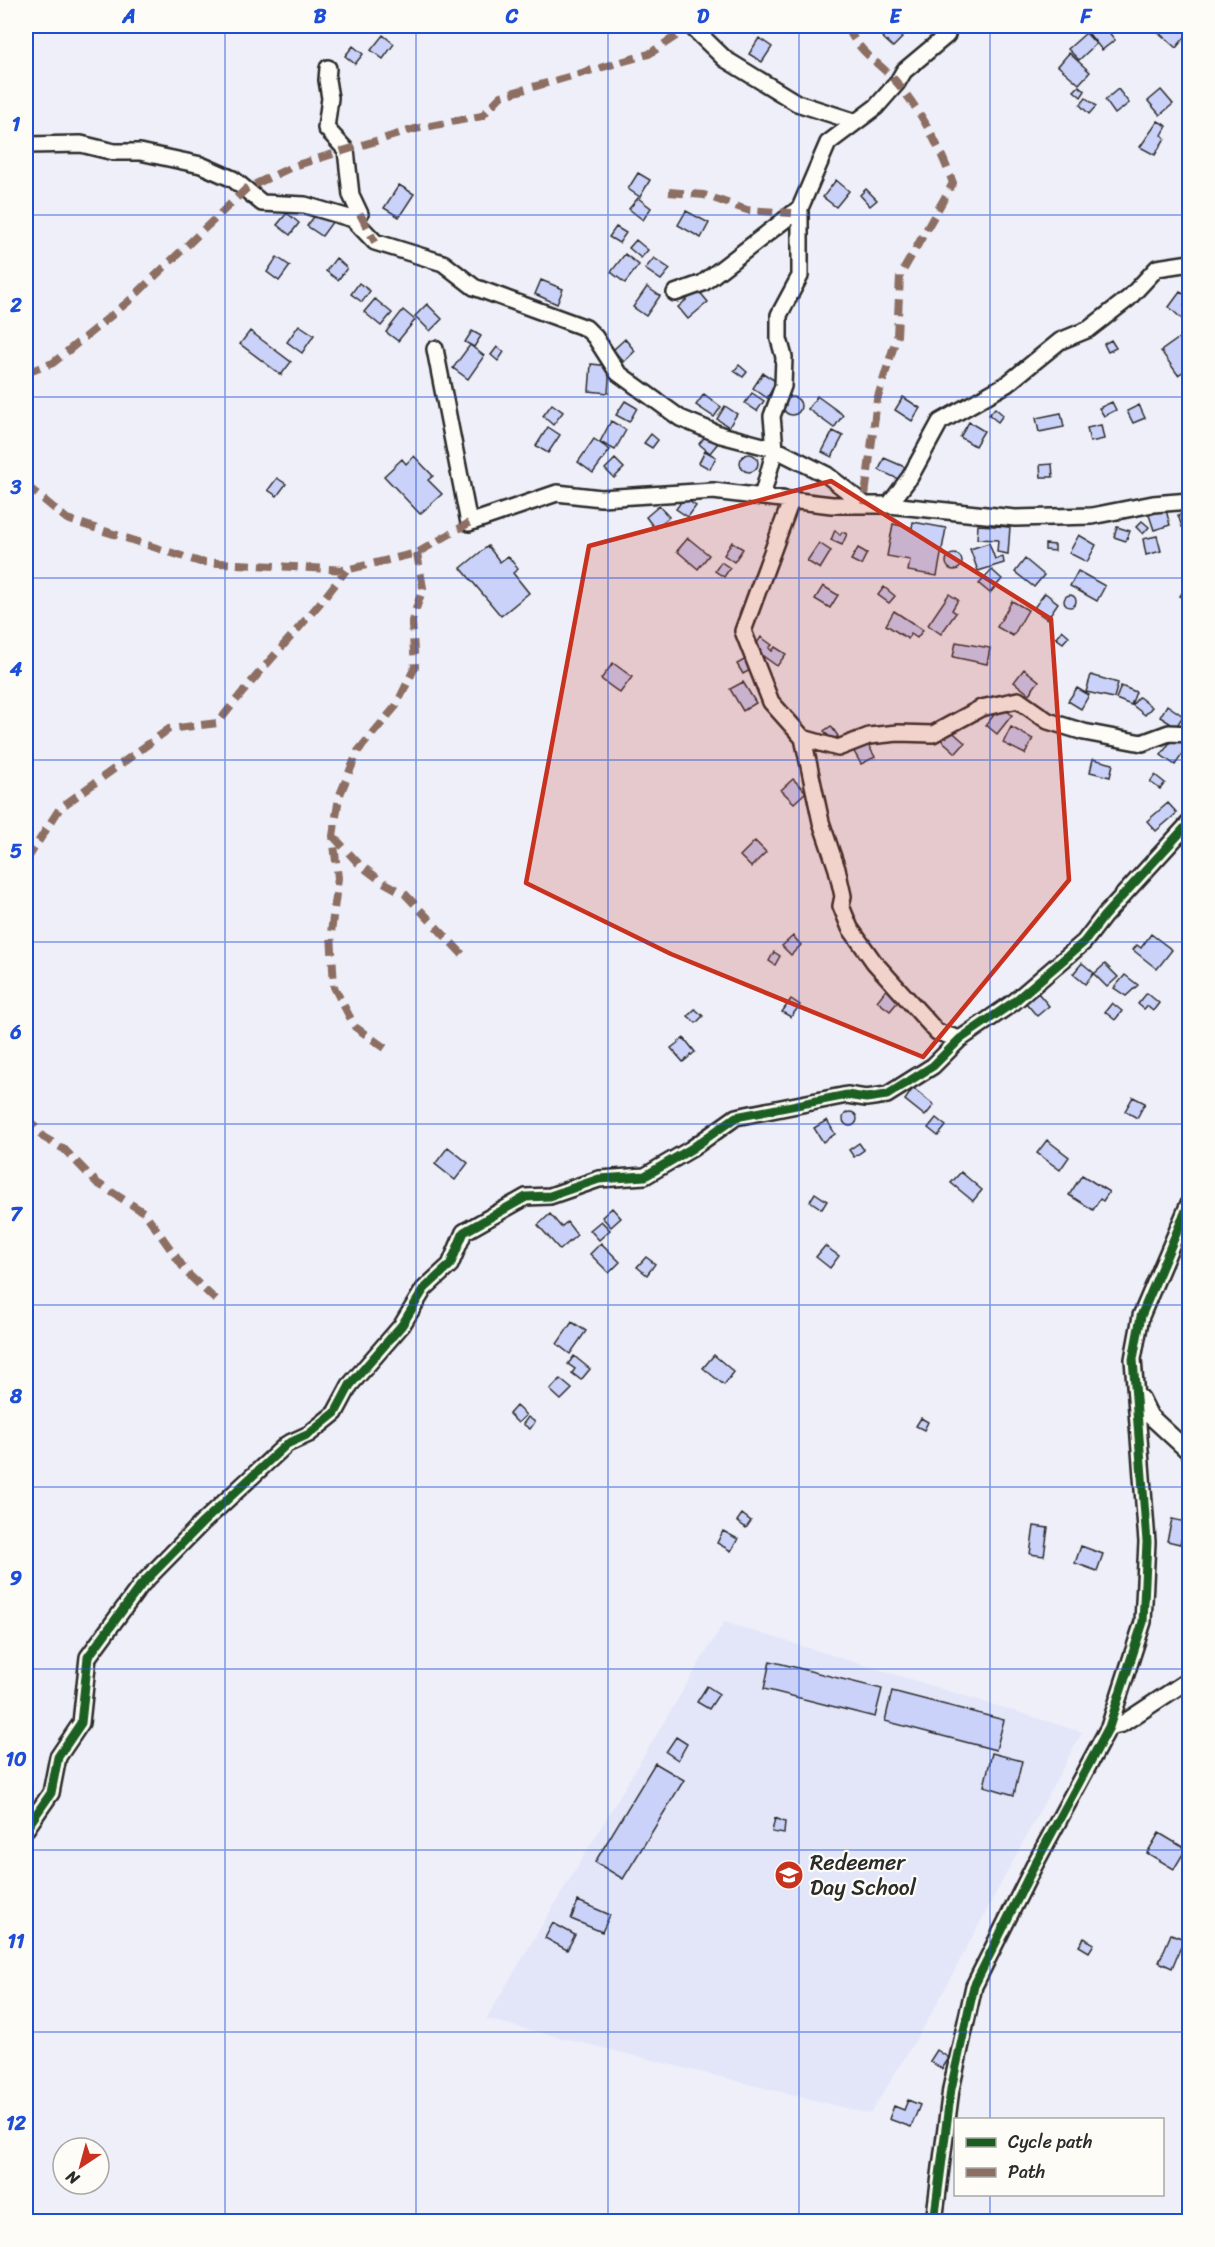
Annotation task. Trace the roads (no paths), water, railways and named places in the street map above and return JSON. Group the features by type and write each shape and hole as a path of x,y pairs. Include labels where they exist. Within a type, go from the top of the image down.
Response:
{"street":[{"path":"691,26 725,60 797,103 856,122"},
{"path":"762,497 775,449 772,416 783,386 784,357 779,339 780,315 800,276 800,208 828,143 876,107 897,83 904,71 947,35 948,26"},
{"path":"328,68 330,98 327,128 346,150 351,195 360,214"},
{"path":"26,145 72,144 114,152 140,152 221,172 248,188 262,202 305,205 353,219 375,242 443,262 474,287 586,328 618,373 680,418 721,435 775,449 827,475 864,504"},
{"path":"675,293 703,283 800,208"},
{"path":"889,505 910,477 940,422 1007,384 1060,341 1089,329 1129,298 1157,268 1190,263"},
{"path":"435,349 469,523 557,493 601,498 713,491 791,501 889,505 1015,518 1092,516 1153,504 1190,501"},
{"path":"791,501 743,631 771,702 803,738 820,822 837,869 843,896 841,906 850,928 874,962 937,1032 960,1039"},
{"path":"803,738 838,748 869,736 898,733 933,734 981,708 1018,700 1048,721 1084,732 1142,743 1169,733 1190,734"},
{"path":"26,1829 51,1793 58,1757 81,1723 88,1657 141,1585 202,1523 287,1444 309,1434 335,1413 350,1385 402,1325 424,1289 450,1265 464,1232 526,1197 550,1196 599,1179 645,1176 691,1149 736,1117 846,1095 866,1098 887,1095 933,1066 960,1039 1014,1002 1084,942 1119,899 1190,822"},
{"path":"934,2222 951,2089 974,1986 1034,1866 1109,1727 1143,1622 1147,1542 1137,1390 1132,1359 1141,1316 1190,1201"},
{"path":"1137,1390 1150,1416 1190,1453"},
{"path":"1109,1727 1122,1724 1190,1679"}],"place":[{"name":"Redeemer Day School","path":"789,1875"}]}
